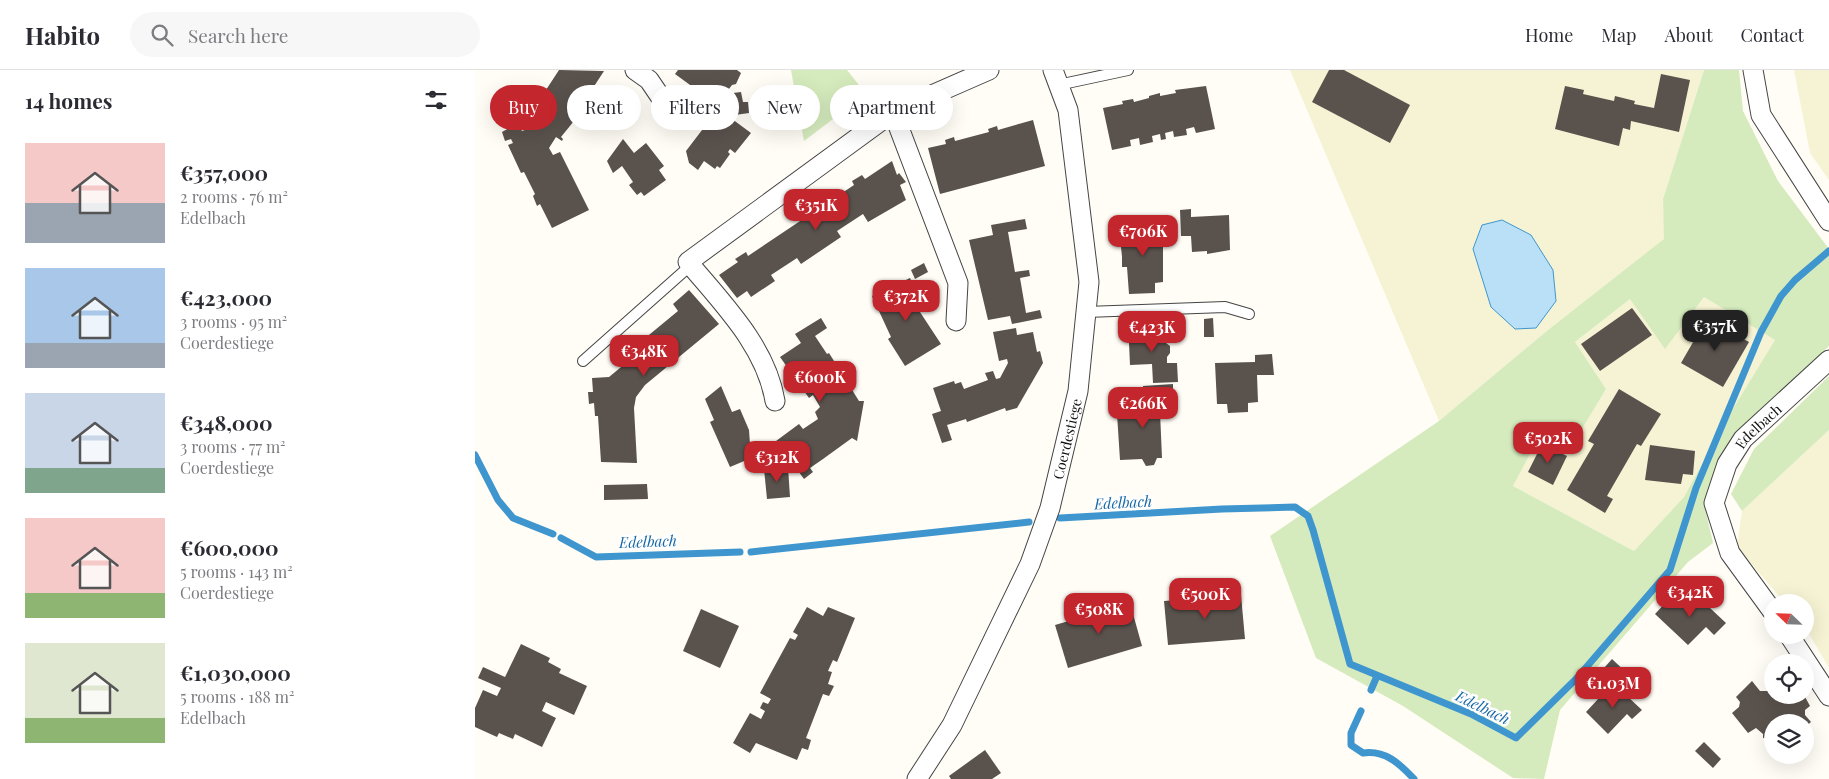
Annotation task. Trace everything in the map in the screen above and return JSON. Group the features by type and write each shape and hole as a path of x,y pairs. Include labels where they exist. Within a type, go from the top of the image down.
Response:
{"street":[{"path":"635,70 653,85"},
{"path":"953,86 989,70"},
{"path":"1753,70 1761,115 1829,221"},
{"name":"Coerdestiege","path":"917,779 956,716 1030,564 1051,508 1078,391 1089,282 1068,110 1055,77"},
{"path":"775,401 771,379 744,330 688,262 868,130"},
{"path":"900,130 958,283 957,321"},
{"name":"Edelbach","path":"1764,600 1730,553 1713,503 1727,464 1743,439 1829,360"},
{"path":"1795,644 1829,696"}],"lane":[{"path":"1055,77 1128,70"},
{"path":"583,361 691,266"},
{"path":"1086,312 1225,307 1249,314"}],"shaded area":[{"path":"1290,70 1704,70 1663,199 1665,239 1548,330 1439,421"},
{"path":"1794,70 1829,70 1829,180 1810,153"},
{"path":"1704,297 1775,340 1723,425 1684,497 1634,551 1513,486 1540,435 1570,449 1606,389 1575,342 1630,299"},
{"path":"1829,430 1829,668 1814,642 1814,594 1777,594 1737,547 1742,511"}],"green space":[{"path":"791,70 847,70 859,85 830,85 830,121 820,129 820,85 794,85"},
{"path":"1704,70 1739,70 1743,111 1778,181 1829,249 1829,346 1735,436 1718,460 1704,504 1713,543 1688,562 1560,710 1544,779 1513,778 1403,706 1316,658 1270,536 1439,421 1548,330 1664,239 1663,199","holes":["1704,297 1775,340 1723,425 1684,497 1634,551 1513,486 1540,435 1570,449 1606,389 1575,342 1630,299 1665,349"]},
{"path":"802,130 819,130 804,141"},
{"path":"1829,376 1829,430 1742,511 1731,494 1754,449"}],"water":[{"path":"1502,220 1531,235 1553,270 1556,301 1536,328 1515,329 1491,307 1473,249 1482,225"}],"building":[{"path":"559,70 604,71 595,85 567,85 567,130 561,137 562,141 556,137 549,148 553,155 560,152 589,210 552,228 540,204 537,206 533,196 535,194 524,172 521,173 508,145 513,143 511,139 505,141 502,132 506,130 557,130 557,85 549,85"},
{"path":"678,70 737,70 741,73 736,84 732,85 690,85 675,74"},
{"path":"1329,70 1344,70 1410,105 1390,143 1312,102"},
{"path":"1661,74 1690,80 1679,132 1631,121 1630,130 1623,128 1619,146 1555,129 1565,86 1584,90 1583,94 1614,101 1615,96 1635,101 1634,104 1654,108"},
{"path":"1206,86 1215,129 1196,133 1194,127 1186,129 1187,135 1174,137 1173,131 1165,133 1166,139 1161,140 1160,134 1152,136 1153,142 1140,145 1139,138 1130,140 1131,146 1112,150 1103,108 1123,104 1122,101 1133,99 1134,102 1160,93 1160,96 1176,93 1175,90"},
{"path":"739,92 741,92 743,102 748,102 749,113 739,114"},
{"path":"1033,120 1045,166 940,194 928,148 946,144 945,140 954,137 955,141 989,132 988,129 997,126 998,130"},
{"path":"739,124 751,133 735,153 730,149 728,152 730,154 720,168 717,166 715,169 704,161 698,170 689,163 686,151 702,130 739,130"},
{"path":"623,139 634,153 646,143 664,166 659,170 666,180 644,196 641,192 637,195 629,185 633,182 622,166 613,173 607,161"},
{"path":"892,161 897,175 899,173 906,182 900,185 906,200 868,222 863,214 837,231 841,237 801,264 797,258 771,275 775,281 751,297 747,291 737,298 719,275 738,262 735,259 746,252 748,256 854,185 852,181 862,175 865,179"},
{"path":"1191,209 1191,217 1229,215 1230,250 1207,254 1207,251 1192,252 1191,236 1181,236 1180,210"},
{"path":"1025,219 1027,229 1008,232 1015,272 1029,270 1030,276 1020,278 1026,313 1040,310 1042,318 1012,324 1010,316 988,320 969,240 993,235 991,225"},
{"path":"1146,219 1146,229 1161,228 1163,282 1155,283 1155,293 1129,294 1127,267 1122,267 1121,247 1126,247 1125,220"},
{"path":"924,263 928,272 915,279 911,270"},
{"path":"910,278 923,307 918,309 941,344 905,366 888,339 891,337 872,296"},
{"path":"689,290 719,324 645,385 636,397 634,408 637,463 601,462 598,416 595,416 594,403 589,404 588,392 593,392 592,378 609,377 626,363 621,358 678,311 673,304"},
{"path":"1632,308 1652,335 1600,371 1581,344"},
{"path":"821,318 827,328 815,336 827,354 829,353 859,401 864,401 857,441 852,438 810,468 813,472 804,479 776,441 799,424 803,429 818,419 815,412 820,407 813,395 809,398 780,357 801,343 795,334"},
{"path":"1213,318 1214,337 1204,337 1204,319"},
{"path":"1707,318 1749,342 1723,387 1681,363"},
{"path":"1016,328 1017,335 1033,332 1037,352 1040,351 1043,363 1017,408 1006,411 1005,408 967,422 966,419 947,425 952,440 942,443 932,414 941,411 933,388 954,381 955,384 961,382 964,389 988,380 985,373 993,371 996,379 1000,378 1008,363 1007,359 999,361 993,332"},
{"path":"1166,328 1166,343 1170,346 1167,363 1177,363 1178,382 1153,383 1152,364 1130,365 1129,343 1126,341 1126,334 1129,330"},
{"path":"1272,354 1274,375 1257,375 1258,402 1248,403 1248,412 1228,413 1227,404 1217,404 1215,363 1255,362 1255,355"},
{"path":"1173,384 1173,391 1143,392 1143,386"},
{"path":"721,386 732,412 740,409 749,430 750,444 746,446 750,456 749,459 730,467 710,422 714,420 705,399"},
{"path":"1619,389 1661,414 1641,446 1637,444 1607,496 1613,499 1605,513 1567,490 1594,444 1588,441"},
{"path":"1167,392 1169,412 1160,412 1162,458 1157,458 1154,465 1146,466 1142,459 1120,460 1117,414 1138,413 1137,394"},
{"path":"1542,444 1567,456 1553,485 1528,472"},
{"path":"1650,445 1695,451 1693,475 1683,474 1681,484 1645,480"},
{"path":"788,467 790,497 767,499 764,469"},
{"path":"647,484 648,499 604,500 604,485"},
{"path":"1694,593 1726,623 1714,635 1706,627 1688,645 1655,614 1669,599 1679,608"},
{"path":"1241,595 1245,639 1168,645 1164,601"},
{"path":"1130,603 1142,646 1068,668 1055,625"},
{"path":"807,607 823,616 828,607 855,618 837,662 833,660 828,671 832,672 828,684 834,686 829,696 823,694 806,738 811,740 808,750 802,748 797,760 756,743 750,753 733,743 750,713 761,719 765,711 760,708 763,702 768,704 771,699 760,693 790,638 795,640 798,635 793,632"},
{"path":"701,609 739,626 720,668 683,651"},
{"path":"521,644 550,658 548,662 561,669 559,673 587,686 574,715 546,702 542,711 556,718 542,747 515,734 513,739 499,733 497,737 475,727 475,708 483,690 497,696 501,688 478,678 483,667 505,677"},
{"path":"1612,659 1628,674 1620,683 1604,668"},
{"path":"1752,681 1760,691 1764,691 1764,704 1809,704 1810,706 1805,710 1805,714 1764,714 1763,738 1763,734 1756,728 1748,733 1732,713 1739,707 1740,702 1736,697"},
{"path":"1613,683 1642,710 1632,719 1627,714 1608,734 1586,712"},
{"path":"1704,742 1721,759 1713,768 1695,751"},
{"path":"985,750 1001,773 992,779 951,779 949,776"}],"waterway":[{"name":"Edelbach","path":"1060,518 1295,507 1308,516 1313,530 1350,664 1471,714 1516,738 1577,678 1670,570 1696,488 1761,332 1781,296 1795,280 1829,251"},
{"name":"Edelbach","path":"475,455 498,500 513,518 553,534"},
{"name":"Edelbach","path":"751,552 1029,522"},
{"name":"Edelbach","path":"561,538 596,557 740,552"},
{"path":"1371,690 1377,676"},
{"path":"1361,711 1351,733 1351,745 1363,753 1378,754 1391,759 1414,779"}]}
